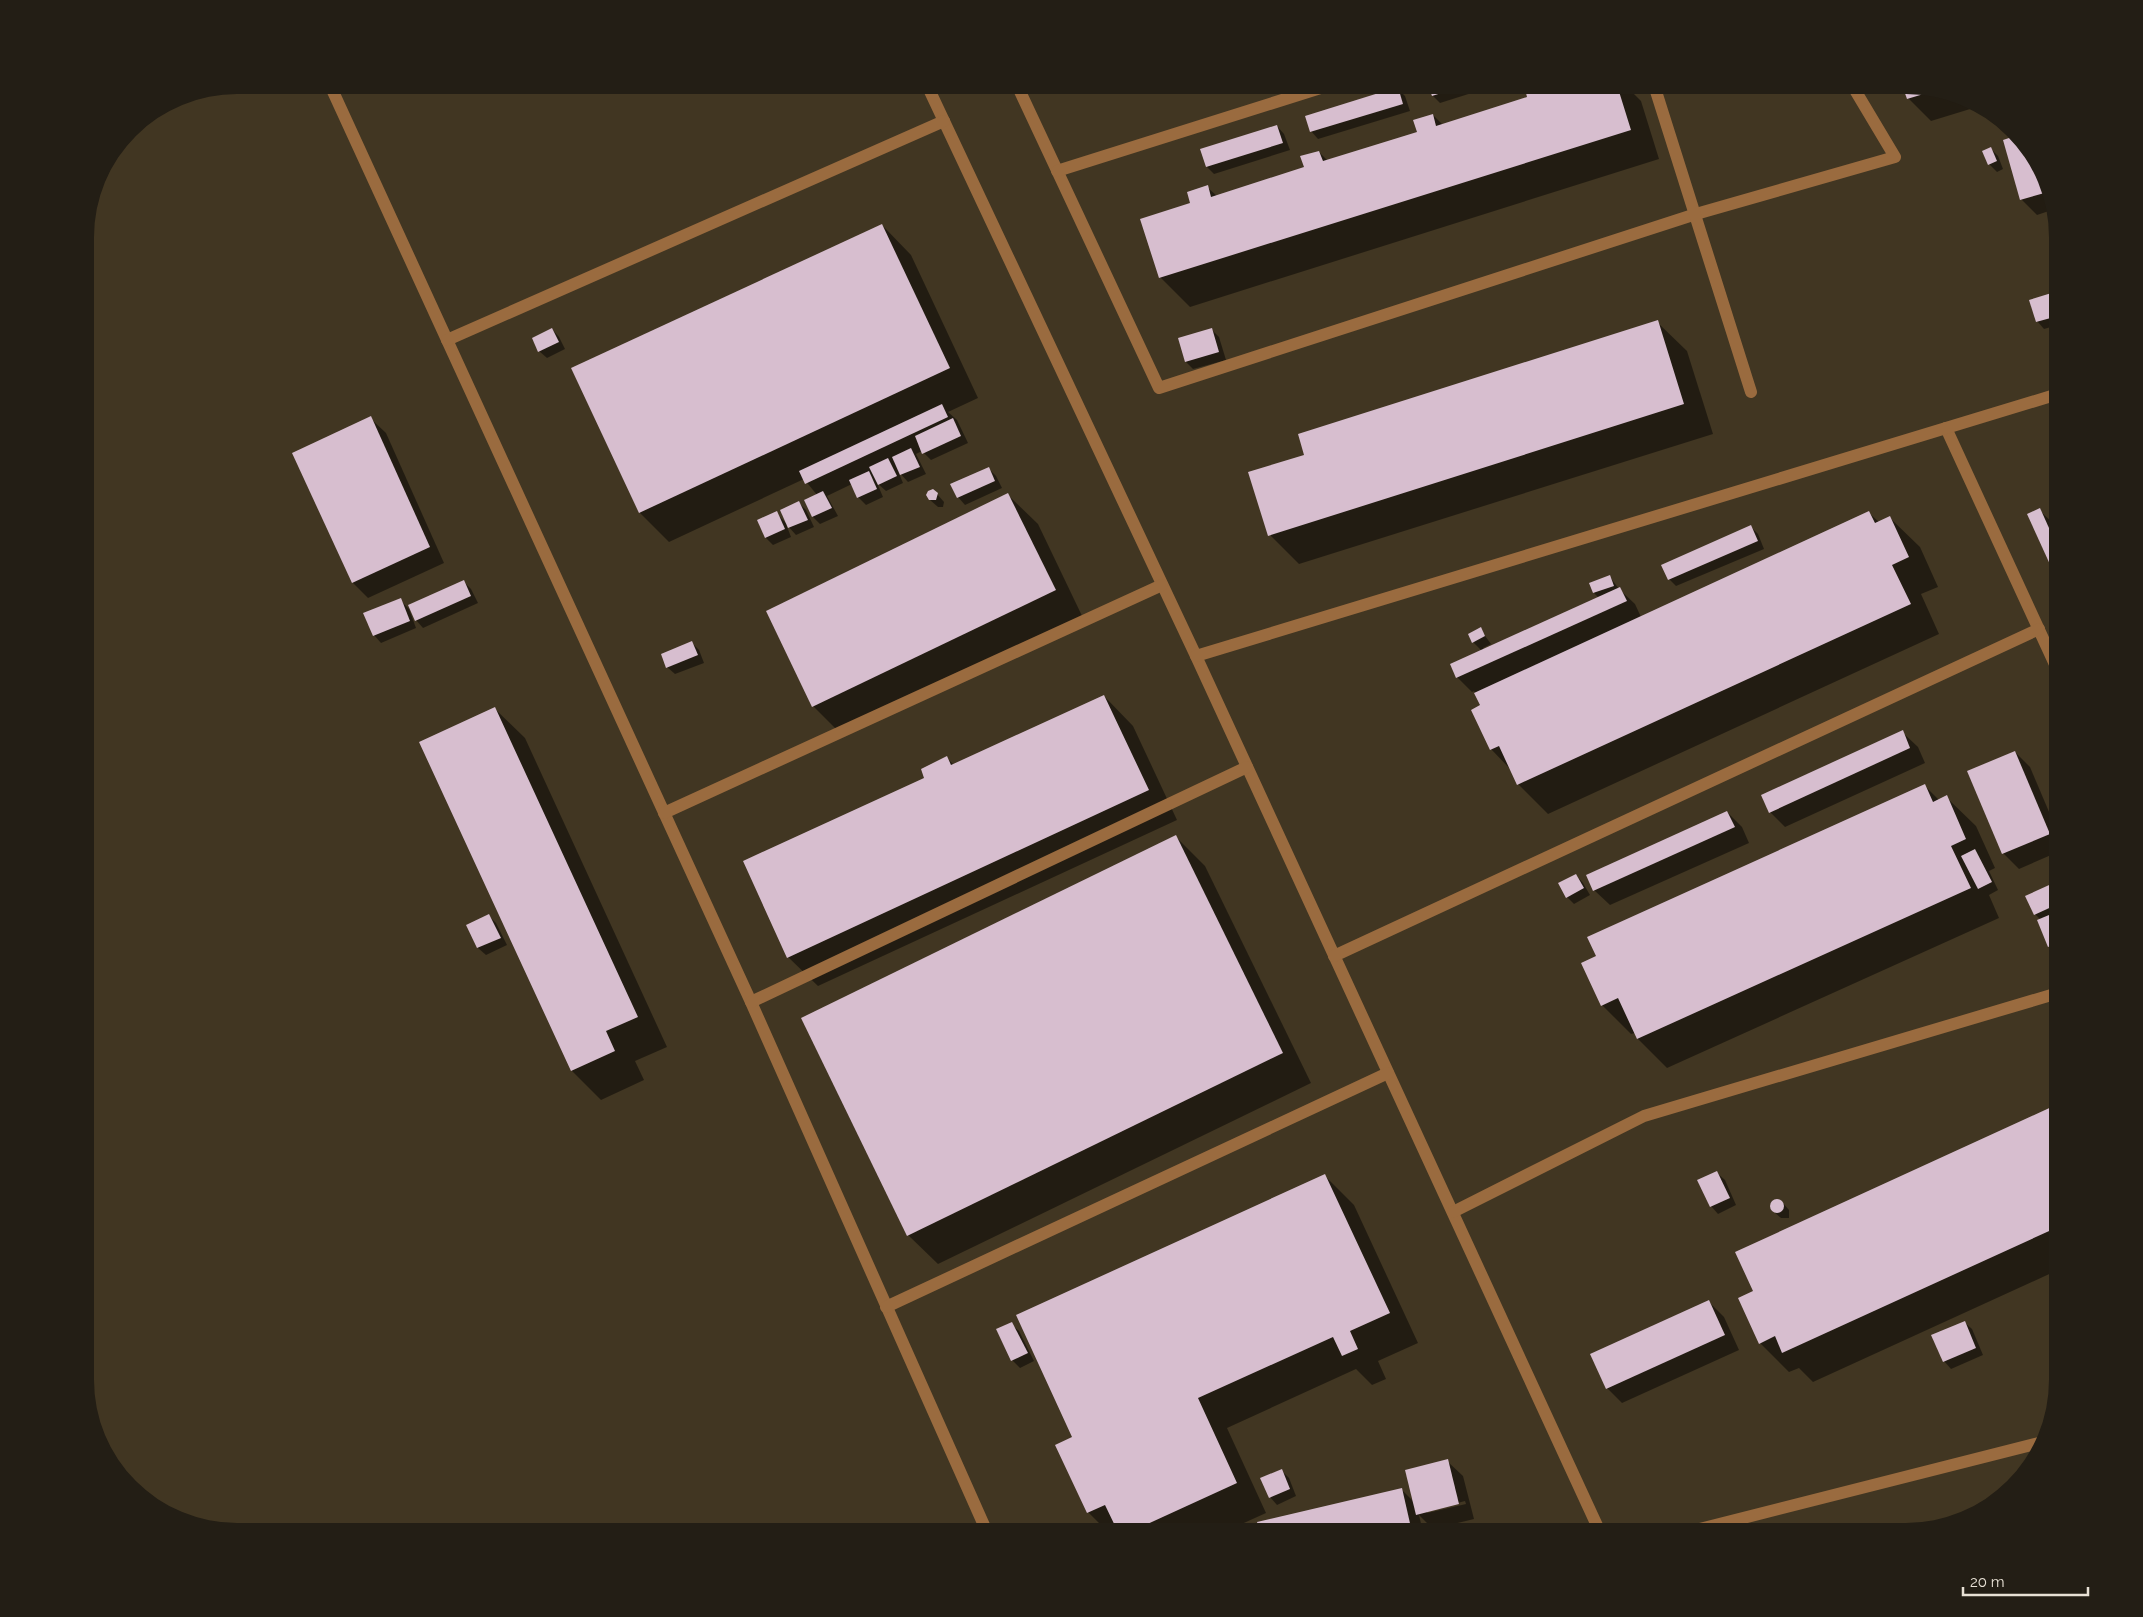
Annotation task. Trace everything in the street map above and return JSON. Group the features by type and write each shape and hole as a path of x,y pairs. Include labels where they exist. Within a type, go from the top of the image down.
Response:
{"lane":[{"path":"334,94 751,1002 983,1523"},
{"path":"931,94 1196,656 1596,1523"},
{"path":"1021,94 1159,388 1696,214 1895,157 1857,94"},
{"path":"1057,171 1301,94"},
{"path":"1657,94 1751,392"},
{"path":"447,340 944,121"},
{"path":"1196,656 2049,397"},
{"path":"1946,428 2049,651"},
{"path":"664,813 1162,585"},
{"path":"1334,956 2039,629"},
{"path":"751,1002 1246,767"},
{"path":"1452,1212 1644,1116 2049,996"},
{"path":"886,1307 1388,1073"},
{"path":"1724,1523 2034,1444"}],"building":[{"path":"1376,94 1400,94 1403,104 1310,132 1305,116"},
{"path":"1526,94 1620,94 1631,130 1159,278 1140,219 1190,203 1187,192 1208,185 1211,197 1304,167 1300,156 1319,151 1323,161 1417,132 1413,120 1433,114 1436,126 1527,97"},
{"path":"1905,94 1922,95 1907,99"},
{"path":"1277,125 1283,143 1206,167 1200,149"},
{"path":"2009,138 2020,150 2035,173 2043,194 2020,200 2003,140"},
{"path":"1991,147 1997,161 1988,165 1982,151"},
{"path":"882,224 950,368 639,513 571,368"},
{"path":"2049,294 2049,318 2036,322 2029,300"},
{"path":"1658,320 1684,404 1268,536 1248,472 1304,455 1298,434"},
{"path":"552,328 559,342 538,352 532,338"},
{"path":"1212,328 1219,352 1185,362 1178,338"},
{"path":"942,404 948,417 805,484 799,471"},
{"path":"371,416 430,547 352,583 292,453"},
{"path":"953,418 961,436 922,454 915,436"},
{"path":"911,448 920,467 900,475 892,457"},
{"path":"888,458 897,476 878,485 869,467"},
{"path":"989,467 995,481 957,498 950,484"},
{"path":"869,471 877,489 857,498 849,480"},
{"path":"933,489 938,493 936,500 929,500 926,495 928,491"},
{"path":"823,491 832,508 812,517 804,500"},
{"path":"1008,493 1056,590 812,707 766,611"},
{"path":"799,501 808,520 788,528 780,510"},
{"path":"2040,508 2049,528 2049,562 2027,514"},
{"path":"777,511 785,529 765,538 757,520"},
{"path":"1869,511 1875,523 1890,516 1909,557 1892,565 1911,604 1517,785 1499,746 1490,750 1471,710 1480,705 1474,693"},
{"path":"1751,525 1758,541 1668,580 1661,565"},
{"path":"1610,575 1614,586 1593,593 1589,583"},
{"path":"464,580 471,596 415,621 408,605"},
{"path":"1620,587 1627,601 1456,678 1450,664"},
{"path":"401,598 410,621 373,636 363,613"},
{"path":"1481,627 1485,636 1472,643 1468,634"},
{"path":"692,641 698,655 666,668 661,654"},
{"path":"1104,695 1149,790 787,958 743,861 924,778 921,769 947,756 951,765"},
{"path":"495,707 638,1017 606,1031 615,1051 571,1071 419,742"},
{"path":"1903,730 1910,748 1769,813 1761,795"},
{"path":"2015,751 2049,834 2002,854 1967,771"},
{"path":"1925,784 1933,802 1947,795 1966,839 1951,846 1971,888 1637,1039 1618,998 1601,1006 1581,963 1596,956 1587,937"},
{"path":"1727,811 1735,827 1593,891 1586,875"},
{"path":"1176,835 1283,1053 907,1236 801,1018"},
{"path":"1975,849 1992,882 1978,889 1961,856"},
{"path":"1576,874 1584,888 1566,898 1558,883"},
{"path":"2049,885 2049,908 2034,915 2025,896"},
{"path":"489,914 501,938 477,948 466,925"},
{"path":"2049,915 2049,947 2048,947 2037,920"},
{"path":"2049,1108 2049,1231 1782,1353 1775,1336 1759,1344 1738,1298 1753,1291 1735,1252"},
{"path":"1717,1171 1730,1198 1710,1207 1697,1180"},
{"path":"1325,1174 1390,1313 1350,1331 1358,1349 1342,1356 1333,1337 1198,1398 1237,1483 1150,1523 1114,1523 1105,1505 1087,1513 1055,1445 1072,1437 1016,1315"},
{"path":"1774,1199 1780,1199 1784,1206 1780,1213 1774,1213 1770,1209 1770,1203"},
{"path":"1709,1300 1725,1335 1606,1389 1590,1354"},
{"path":"1965,1321 1976,1348 1943,1362 1931,1335"},
{"path":"1012,1322 1028,1353 1011,1361 996,1329"},
{"path":"1448,1459 1459,1504 1416,1515 1405,1470"},
{"path":"1282,1469 1290,1489 1269,1498 1260,1478"},
{"path":"1402,1488 1410,1523 1257,1523"}]}
